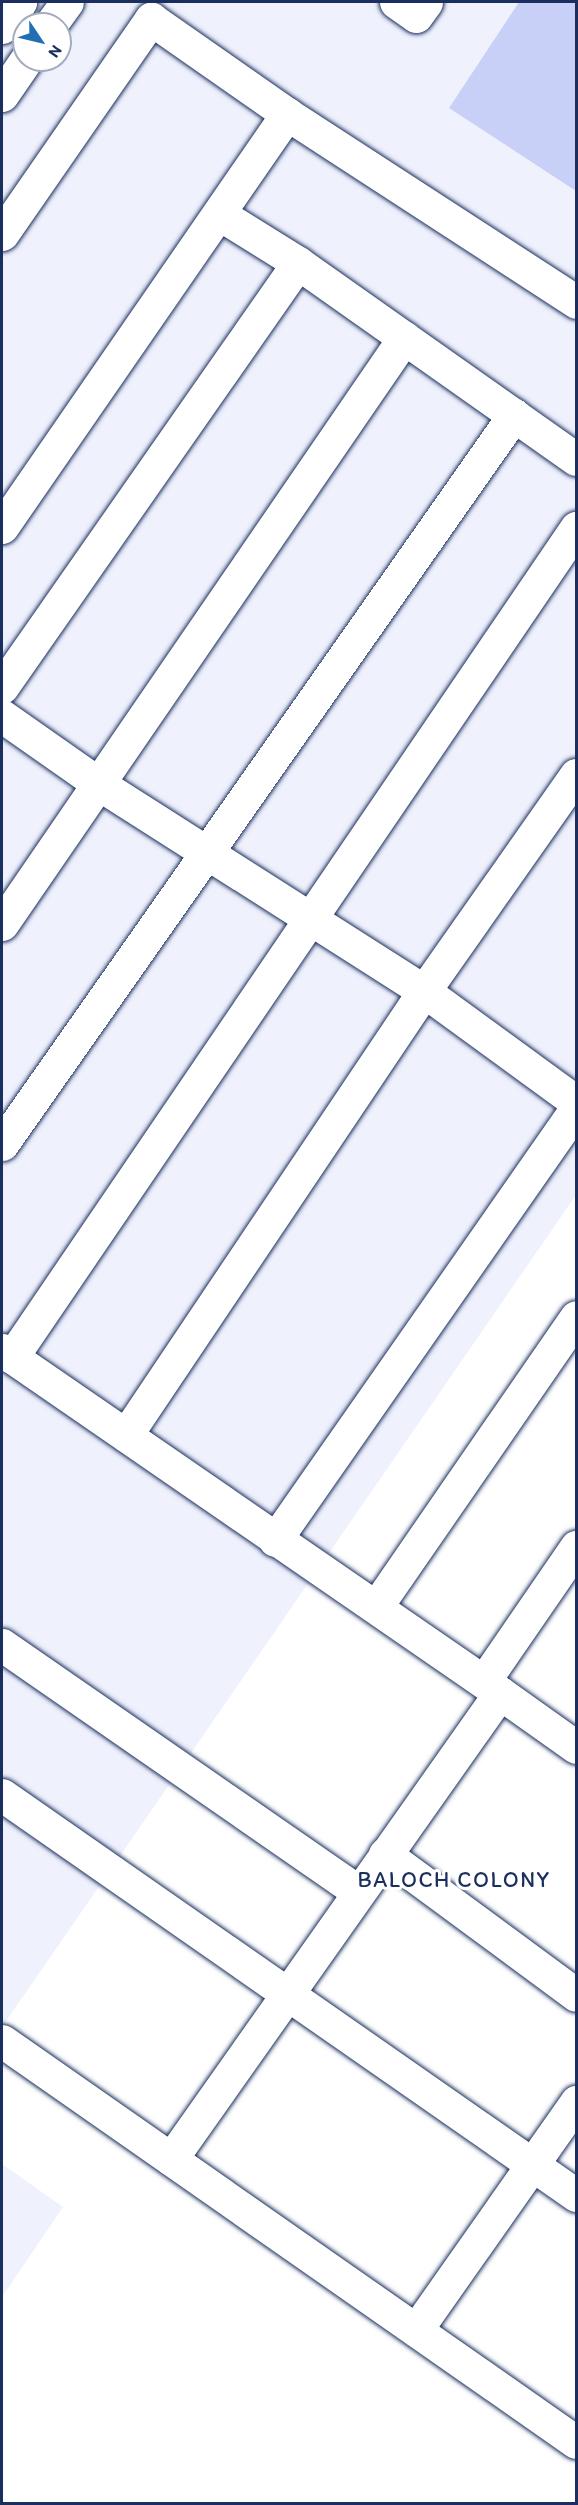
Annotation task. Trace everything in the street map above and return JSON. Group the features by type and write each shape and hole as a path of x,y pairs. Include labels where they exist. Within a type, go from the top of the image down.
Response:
{"street":[{"path":"2,27 20,2"},
{"path":"396,2 416,16 426,2"},
{"path":"2,234 151,19 287,114 576,302"},
{"path":"2,95 18,72"},
{"path":"2,527 221,215 287,114"},
{"path":"221,215 298,263 576,459"},
{"path":"2,687 298,263"},
{"path":"2,924 404,338"},
{"path":"2,1144 514,415"},
{"path":"576,528 314,917 7,1353 576,1747"},
{"path":"2,716 99,784 314,917 424,991 576,1102"},
{"path":"126,1435 424,991 576,775"},
{"path":"274,1540 576,1109"},
{"path":"376,1607 576,1317"},
{"path":"171,2159 385,1854 492,1687 576,1547"},
{"path":"2,1645 358,1892"},
{"path":"2,1795 576,2195"},
{"path":"385,1854 576,1995"},
{"path":"2,2041 576,2442"},
{"path":"416,2330 534,2165 576,2102"}],"shaded area":[{"path":"2,2 576,2 576,1195 2,2027"},
{"path":"2,2164 63,2207 2,2297"}],"building":[{"path":"519,2 576,2 576,191 449,108"}],"district":[{"name":"BALOCH COLONY","path":"454,1880"}]}
